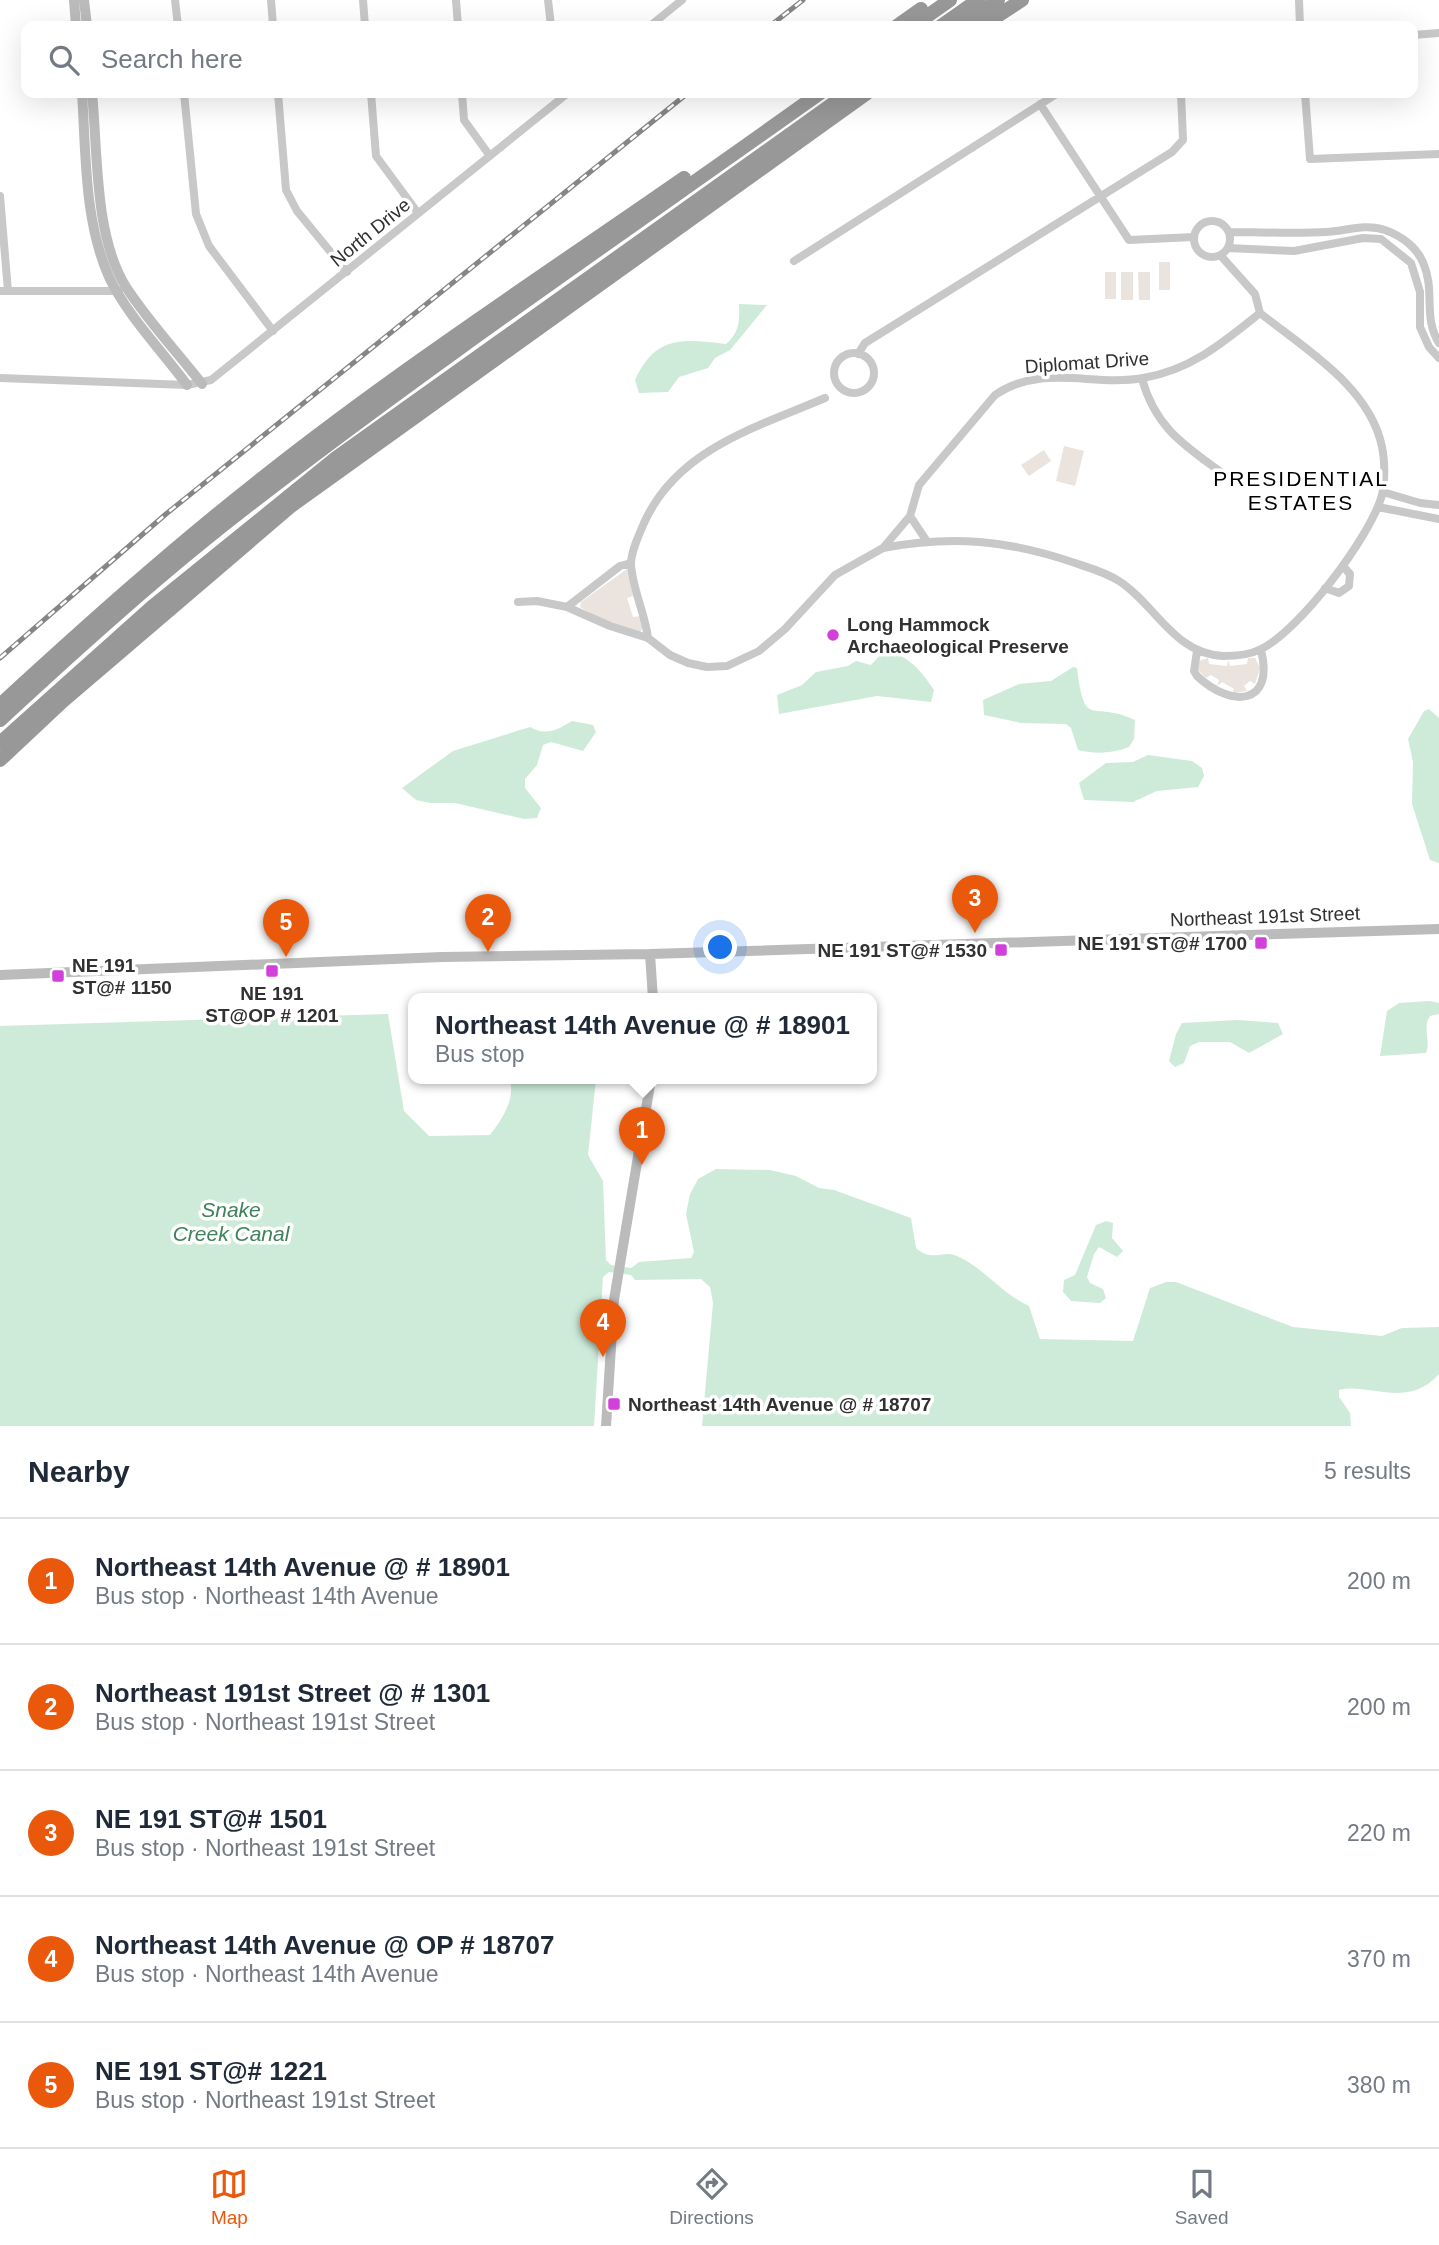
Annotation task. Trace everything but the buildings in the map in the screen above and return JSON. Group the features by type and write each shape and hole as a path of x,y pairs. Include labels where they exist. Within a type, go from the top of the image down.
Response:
{"highway":[{"path":"904,21 933,0"},
{"path":"920,21 950,0"},
{"path":"948,21 978,0"},
{"path":"968,21 998,0"},
{"path":"990,21 1022,0"},
{"path":"0,705 99,616 287,460 430,355 799,98"},
{"path":"0,720 69,657 248,506 413,383 813,98"},
{"path":"0,743 152,607 336,458 841,98"},
{"path":"0,760 102,667 291,506 860,98"},
{"path":"0,711 99,616"}],"street":[{"path":"74,0 76,21"},
{"path":"84,0 86,21"},
{"path":"176,0 178,21"},
{"path":"271,0 273,21"},
{"path":"363,0 365,21"},
{"path":"456,0 458,21"},
{"path":"548,0 550,21"},
{"path":"656,21 682,0"},
{"path":"1299,0 1300,21"},
{"path":"1418,35 1439,33"},
{"path":"82,98 93,220 99,250 187,385"},
{"path":"92,98 103,219 122,289 202,384"},
{"path":"184,98 196,214 209,246 273,331"},
{"path":"278,98 286,190 297,211 347,272"},
{"path":"371,98 376,156 418,213"},
{"path":"463,98 464,120 490,156"},
{"name":"North Drive","path":"202,384 211,380 347,272 558,98"},
{"path":"794,261 1050,98"},
{"path":"858,354 871,363 874,375 870,386 853,393 837,383 835,369 842,358 858,354 865,343 1172,152 1182,141 1181,98"},
{"path":"1305,98 1310,159 1439,154"},
{"path":"1040,104 1129,240 1194,237"},
{"path":"0,196 4,291 122,289"},
{"path":"1209,221 1221,223 1229,232 1228,248 1221,256 1211,258 1200,253 1194,237 1199,227 1209,221"},
{"path":"1229,232 1286,232 1364,227 1384,229 1416,249 1424,263 1430,282 1429,321 1439,343"},
{"path":"1285,251 1286,232"},
{"path":"1228,248 1285,251 1363,238 1381,239 1411,262 1419,280 1420,327 1429,347 1439,358"},
{"path":"518,602 537,601 567,607 610,626 648,638 670,655 688,663 717,666 743,660 785,629 835,575 883,548 926,540 1011,544 1106,574 1121,582 1181,641 1197,650 1224,656 1261,650 1290,626 1343,566 1378,507 1383,492 1382,446 1365,408 1341,378 1261,313 1255,293 1221,256"},
{"name":"Diplomat Drive","path":"910,516 919,485 933,466 995,396 1010,385 1051,377 1142,379 1185,366 1211,352 1261,313"},
{"path":"0,378 202,384"},
{"path":"1142,379 1147,399 1165,429 1233,481"},
{"path":"648,638 631,563 649,512 666,488 693,461 724,441 825,398"},
{"path":"1383,492 1439,505"},
{"path":"1426,504 1426,517"},
{"path":"1378,507 1439,519"},
{"path":"883,548 910,516 926,540"},
{"path":"567,607 620,565 631,563"},
{"path":"1325,588 1339,593 1347,589 1351,578 1343,566"},
{"path":"1197,650 1194,671 1197,676 1230,697 1240,700 1250,695 1259,685 1264,665 1261,650"},
{"name":"Northeast 191st Street","path":"0,975 431,958 650,954 1439,929"},
{"path":"650,954 653,993"},
{"path":"606,1426 617,1280 650,1084"}],"shaded area":[{"path":"1159,262 1170,262 1170,290 1159,290"},
{"path":"1105,272 1116,272 1116,299 1105,299"},
{"path":"1121,272 1133,272 1133,300 1121,300"},
{"path":"1138,272 1150,272 1150,300 1139,300"},
{"path":"1064,446 1084,451 1075,486 1056,481"},
{"path":"1044,450 1051,461 1029,476 1021,465"},
{"path":"627,569 633,596 627,598 633,617 640,616 643,628 640,632 602,620 580,607 581,602"},
{"path":"1208,658 1209,664 1227,666 1228,660 1230,666 1247,664 1248,658 1255,658 1260,668 1255,684 1250,681 1244,686 1247,691 1232,693 1234,689 1222,682 1217,686 1219,680 1211,675 1206,678 1197,669 1199,661"}],"water":[{"path":"739,304 767,305 730,350 715,358 708,368 679,377 668,392 639,393 635,380 643,365 661,348 683,341 726,344 734,336 738,326"},
{"path":"883,652 907,659 919,670 934,690 931,702 877,696 779,714 777,695 802,685 816,672 848,666 856,661 871,665"},
{"path":"1073,667 1077,668 1083,700 1087,707 1135,720 1134,739 1129,747 1104,753 1078,750 1071,728 1066,724 1021,723 984,715 983,700 1019,684 1051,681"},
{"path":"1429,709 1439,718 1439,863 1430,860 1412,804 1413,762 1408,739 1424,711"},
{"path":"572,721 593,725 596,732 583,751 551,742 543,745 537,765 525,779 525,788 541,808 537,818 524,819 455,803 416,800 402,788 453,751 530,727 551,731"},
{"path":"1148,755 1192,761 1202,768 1204,776 1198,787 1157,791 1133,802 1084,800 1079,783 1106,763 1133,762"},
{"path":"1399,1003 1439,1003 1439,1014 1430,1016 1428,1020 1426,1053 1380,1056 1387,1011"},
{"name":"Snake Creek Canal","path":"388,1014 404,1111 429,1136 490,1135 509,1102 511,1084 595,1084 588,1155 603,1181 606,1260 611,1265 631,1268 639,1262 691,1258 694,1252 686,1214 690,1194 698,1179 716,1169 770,1170 796,1176 819,1188 834,1190 911,1218 916,1248 927,1255 957,1256 1029,1306 1040,1339 1133,1341 1150,1288 1166,1282 1176,1282 1293,1327 1382,1336 1402,1328 1439,1327 1439,1374 1427,1385 1414,1391 1401,1393 1350,1388 1339,1390 1339,1397 1350,1413 1351,1426 702,1426 713,1303 710,1287 701,1279 635,1280 631,1275 609,1272 603,1277 594,1426 0,1426 0,1026"},
{"path":"1237,1020 1278,1023 1283,1034 1249,1053 1230,1042 1199,1042 1190,1046 1184,1063 1175,1067 1169,1061 1176,1034 1182,1023"},
{"path":"1106,1221 1113,1223 1112,1238 1123,1251 1117,1257 1099,1247 1087,1277 1090,1283 1103,1289 1106,1298 1100,1303 1071,1301 1063,1292 1064,1280 1075,1275 1096,1225"}],"railway":[{"path":"776,21 803,0"},
{"path":"0,658 166,514 682,98"}],"place":[{"name":"Long Hammock Archaeological Preserve","path":"833,635"},
{"name":"NE 191 ST@# 1501","path":"975,933"},
{"name":"NE 191 ST@# 1700","path":"1261,943"},
{"name":"NE 191 ST@# 1530","path":"1001,950"},
{"name":"Northeast 191st Street @ # 1301","path":"488,952"},
{"name":"NE 191 ST@# 1221","path":"286,957"},
{"name":"NE 191 ST@OP # 1201","path":"272,971"},
{"name":"NE 191 ST@# 1150","path":"58,976"},
{"name":"Northeast 14th Avenue @ # 18901","path":"642,1165"},
{"name":"Northeast 14th Avenue @ OP # 18707","path":"603,1357"},
{"name":"Northeast 14th Avenue @ # 18707","path":"614,1404"}],"district":[{"name":"PRESIDENTIAL ESTATES","path":"1301,491"}]}
